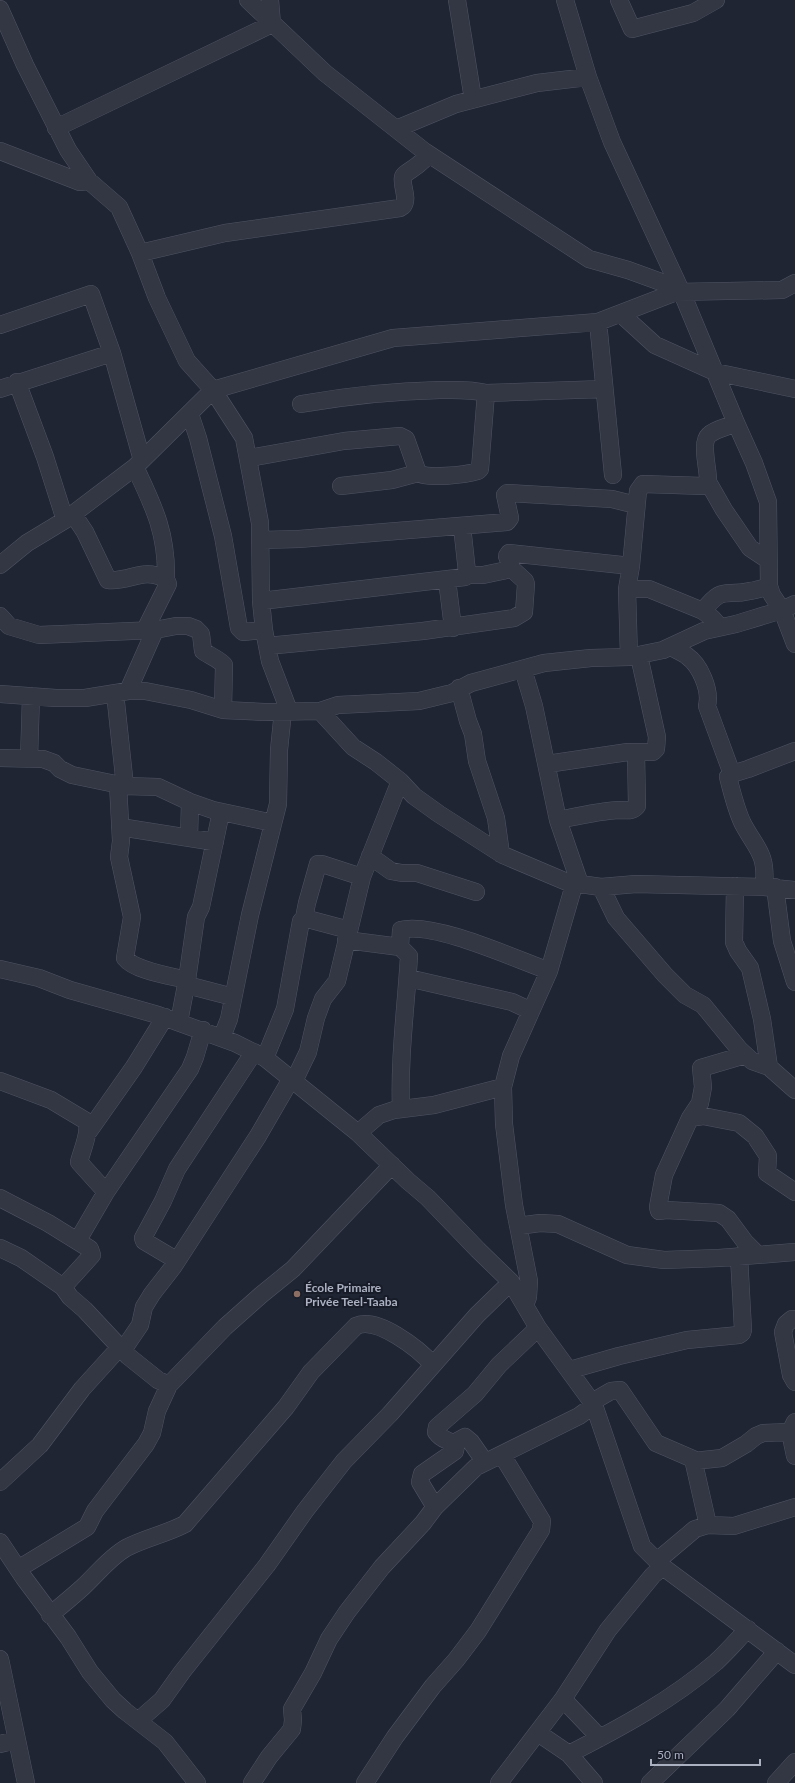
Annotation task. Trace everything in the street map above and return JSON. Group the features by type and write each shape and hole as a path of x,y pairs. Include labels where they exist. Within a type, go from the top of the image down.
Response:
{"street":[{"path":"248,0 325,73 428,154 589,259 628,270 680,289 782,290 795,283"},
{"path":"270,0 272,24"},
{"path":"457,0 473,99"},
{"path":"565,0 588,77 612,142 680,289 736,424 754,463 768,502 769,586 772,595 789,607 795,644"},
{"path":"620,0 632,29 692,13 716,0"},
{"path":"0,9 56,128 68,150 89,181 119,207 140,253 157,298 187,361 213,390 244,438 249,458 262,540 261,601 266,638 270,661 286,711 280,750 278,804 250,915 229,1019 222,1037"},
{"path":"56,128 272,24"},
{"path":"396,129 456,104 473,99 537,83 588,77"},
{"path":"0,151 80,182 89,181"},
{"path":"140,253 225,233 400,208 403,206 405,201 403,177 405,173 420,165 428,154"},
{"path":"2,559 69,517 138,464 213,390 393,338 598,322 676,292 680,289"},
{"path":"0,325 91,294 112,353 138,464 158,517 164,543 166,579 168,584 150,630 122,692 122,785 119,856 132,917 125,958 128,962 150,971 233,998"},
{"path":"621,314 655,345 715,372 795,389"},
{"path":"598,322 613,475"},
{"path":"0,389 17,382 112,353"},
{"path":"17,382 69,517 85,532 108,580 114,581 147,573 166,579"},
{"path":"301,404 341,397 414,390 474,390 486,393 604,389"},
{"path":"249,458 344,441 400,436 406,439 418,473 422,476 440,476 474,472 480,469 486,393"},
{"path":"190,414 198,438 223,536 239,628 243,632 266,638 453,628 514,618 524,612 526,584 512,569 507,556 509,553 631,566"},
{"path":"736,424 710,434 706,438 705,448 708,482 724,510 750,548 768,560"},
{"path":"342,486 392,480 418,473"},
{"path":"547,764 574,759 636,752 653,752 656,749 657,737 634,657 628,589 638,491 643,484 704,486 708,482"},
{"path":"262,540 299,539 510,521 505,495 507,493 612,499 636,505"},
{"path":"462,526 467,575"},
{"path":"261,601 448,580 467,575 483,575 512,569"},
{"path":"448,580 453,628"},
{"path":"703,611 711,600 720,594 750,592 769,586"},
{"path":"628,589 649,589 703,611 720,627"},
{"path":"0,694 56,698 85,698 122,692 145,691 191,700 223,710 320,711 338,705 419,701 452,693 471,683 561,660 634,657 671,647 704,631 789,607"},
{"path":"0,616 9,626 39,635 150,630 176,626 188,626 196,629 201,634 203,651 213,658 220,660 224,666 223,710"},
{"path":"671,647 688,656 696,665 709,698 707,706 732,774"},
{"path":"523,669 534,706 558,820 577,885 549,971 511,1056 503,1086 504,1124 514,1205 529,1282 528,1297 525,1305"},
{"path":"459,688 473,734 476,761 496,818 501,854"},
{"path":"29,759 31,696"},
{"path":"320,711 353,747 400,781 414,796 439,814 501,854 577,885 601,887 636,884 699,887 735,886 770,887 795,890"},
{"path":"795,751 732,774 728,777 743,824 758,847 763,858 782,940 795,982"},
{"path":"558,820 598,813 629,811 636,808 638,806 636,752"},
{"path":"0,758 43,759 54,762 60,769 72,775 122,785 158,787 190,802 221,812 273,823"},
{"path":"0,1482 40,1445 82,1390 140,1325 144,1307 258,1136 308,1052 316,1018 324,999 337,981 362,877 400,781"},
{"path":"189,838 190,802"},
{"path":"106,1192 79,1162 82,1147 89,1131 134,1067 172,1020 187,982 196,917 202,907 221,812"},
{"path":"120,827 215,842"},
{"path":"370,856 391,871 417,873 476,892"},
{"path":"176,1260 144,1241 143,1238 164,1201 177,1169 260,1055 285,1009 300,923 304,918 306,902 318,864 362,877"},
{"path":"735,886 734,942 738,951 750,968 762,1019 769,1067"},
{"path":"601,887 616,918 665,975 685,995 703,1005 745,1055 752,1061 769,1067 795,1090"},
{"path":"304,918 347,935 400,947 409,956 400,1088 401,1109"},
{"path":"400,947 401,930 416,928 480,944 549,971"},
{"path":"0,968 39,978 70,990 172,1020 222,1037 260,1055 358,1133 428,1198 511,1282 538,1328 570,1370 593,1404 642,1546 660,1564 795,1665"},
{"path":"408,978 512,1002 530,1011"},
{"path":"78,1240 106,1192 190,1069 203,1030"},
{"path":"745,1055 701,1068 703,1093 700,1103 690,1118 664,1174 658,1207 659,1211 666,1210 719,1213 728,1219 745,1242 758,1255"},
{"path":"0,1081 52,1100 86,1121 89,1131"},
{"path":"358,1133 379,1114 401,1109 434,1105 503,1086"},
{"path":"690,1118 703,1116 739,1123 755,1136 768,1156 767,1173 795,1192"},
{"path":"18,1569 87,1527 95,1511 146,1444 152,1433 157,1411 169,1385 225,1327 293,1269 392,1165"},
{"path":"0,1198 78,1240 90,1249 92,1255 63,1287"},
{"path":"518,1226 540,1223 558,1224 627,1255 664,1260 795,1252"},
{"path":"0,1248 17,1256 63,1287 70,1297 148,1373 169,1385"},
{"path":"570,1370 687,1340 739,1335 742,1333 739,1256"},
{"path":"138,1721 162,1700 182,1672 267,1565 305,1511 344,1461 390,1414 477,1315 511,1282"},
{"path":"795,1319 792,1319 786,1324 783,1332 791,1375 795,1382"},
{"path":"50,1615 83,1587 96,1572 126,1548 156,1535 171,1532 185,1524 286,1407 311,1372 356,1326 361,1323 377,1325 414,1348 433,1364"},
{"path":"485,1462 471,1442 465,1437 454,1443 441,1439 436,1432 437,1427 475,1394 499,1365 538,1328"},
{"path":"252,1783 269,1757 292,1728 292,1709 313,1672 329,1638 347,1612 382,1568 423,1523 435,1507 469,1473 485,1462 579,1416 611,1391 620,1390 656,1443 691,1458 694,1461 708,1525"},
{"path":"694,1461 722,1458 746,1444 756,1436 763,1433 793,1427 795,1456"},
{"path":"435,1507 420,1482 422,1474 455,1451 456,1445 454,1443"},
{"path":"365,1783 394,1737 432,1686 456,1660 478,1631 542,1530 542,1521 502,1455"},
{"path":"499,1783 563,1699 608,1630 653,1575 660,1564 695,1529 708,1525 734,1526 795,1507"},
{"path":"0,1542 50,1615 68,1638 90,1672 113,1700 165,1742 197,1783"},
{"path":"569,1754 632,1722 691,1681 716,1662 748,1629"},
{"path":"650,1783 727,1709 777,1651"},
{"path":"0,1659 8,1742 26,1783"},
{"path":"563,1699 600,1738"},
{"path":"538,1732 569,1754 594,1783"},
{"path":"776,1783 795,1762"}],"place":[{"name":"École Primaire Privée Teel-Taaba","path":"297,1294"}]}
